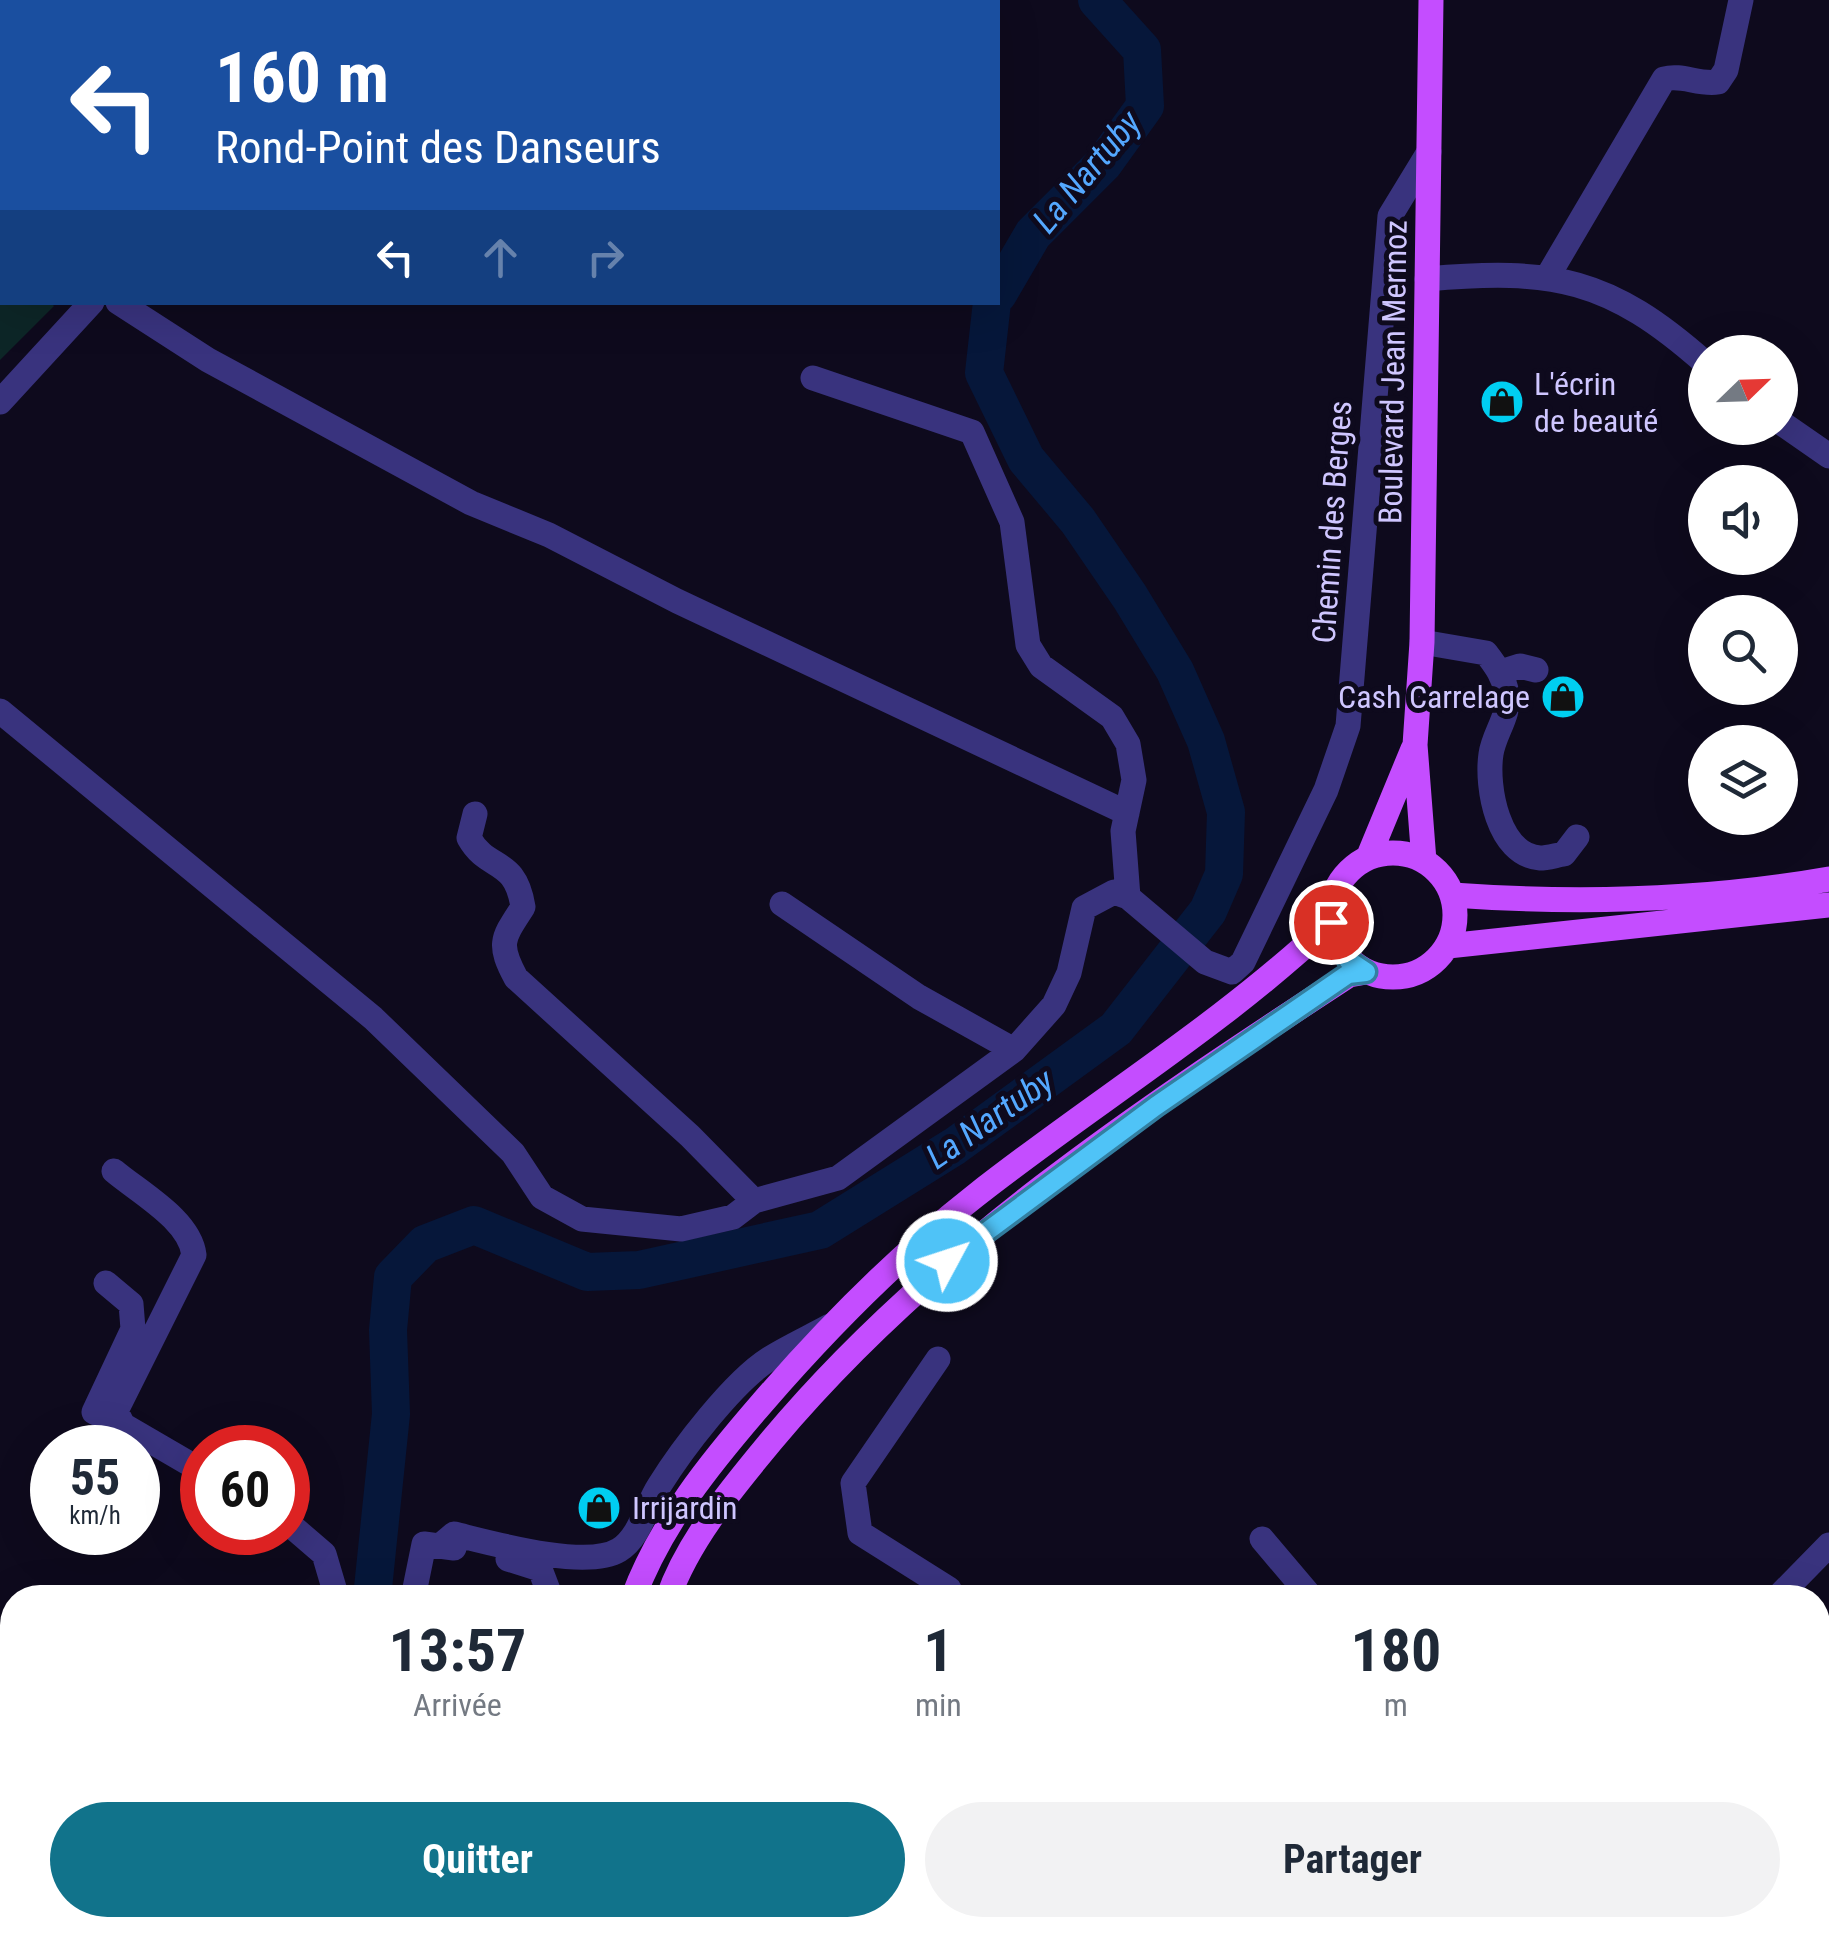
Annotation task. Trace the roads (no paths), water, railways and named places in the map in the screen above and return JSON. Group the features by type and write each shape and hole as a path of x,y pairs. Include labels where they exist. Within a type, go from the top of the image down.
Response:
{"main road":[{"name":"Boulevard Jean Mermoz","path":"1424,861 1415,745 1422,642 1431,0"},
{"name":"Boulevard Jean Mermoz","path":"1368,858 1415,745"},
{"path":"675,1585 703,1533 747,1470 818,1384 890,1312 976,1236 1348,974 1366,972 1403,978 1421,972 1448,946 1456,912 1452,895 1446,882 1424,861 1386,853 1368,858 1339,884 1331,922 1348,960 1366,972"},
{"path":"1452,895 1539,901 1664,899 1829,879"},
{"path":"1448,946 1829,905"},
{"path":"639,1585 674,1515 722,1449 830,1326 976,1195 1229,1012 1331,922"}],"street":[{"path":"1548,276 1664,79 1676,76 1698,85 1718,82 1726,70 1741,0"},
{"name":"Chemin des Berges","path":"1128,897 1205,962 1232,972 1243,962 1326,790 1348,726 1390,216 1429,152"},
{"path":"1427,279 1548,276 1577,282 1636,308 1688,349"},
{"path":"0,402 89,305"},
{"path":"123,305 272,396 470,503 549,535 676,601 1127,813"},
{"path":"0,710 373,1018 514,1153 542,1197 582,1220 681,1228 733,1216 754,1201 838,1178 1014,1050 1054,1005 1070,973 1084,908 1114,892 1128,897 1124,873 1127,813 1134,780 1128,744 1112,717 1041,666 1028,646 1012,522 972,432 813,378"},
{"path":"1798,434 1829,456"},
{"path":"1422,642 1486,652 1500,672 1508,697 1504,722 1491,752 1497,818 1517,847 1538,858 1564,854 1578,837"},
{"path":"1500,672 1520,666 1536,670"},
{"path":"475,814 469,838 475,849 512,873 520,886 523,907 504,936 503,955 516,978 690,1136 754,1201"},
{"path":"782,904 920,997 1014,1050"},
{"path":"114,1171 181,1226 192,1241 194,1255 123,1391 116,1411 123,1425"},
{"path":"106,1283 131,1304 134,1329 94,1412 123,1425"},
{"path":"440,1546 454,1534 594,1558 618,1551 631,1539 658,1487 710,1419 766,1361 830,1326"},
{"path":"938,1359 852,1484 860,1533 943,1585"},
{"path":"1262,1539 1301,1585"},
{"path":"310,1542 324,1554 333,1585"},
{"path":"415,1585 424,1544 540,1570 546,1585"},
{"path":"1791,1585 1829,1545"}],"waterway":[{"name":"La Nartuby","path":"1000,291 1033,234 1104,163 1145,106 1142,50 1097,0"},
{"name":"La Nartuby","path":"373,1585 391,1414 388,1330 393,1277 425,1244 474,1225 587,1272 639,1270 820,1230 955,1146 1116,1029 1208,911 1224,874 1226,812 1206,741 1175,671 1130,597 1078,521 1026,459 984,373 992,305"}],"place":[{"name":"L'écrin de beauté","path":"1502,402"},
{"name":"Cash Carrelage","path":"1563,697"},
{"name":"Irrijardin","path":"599,1508"}]}
